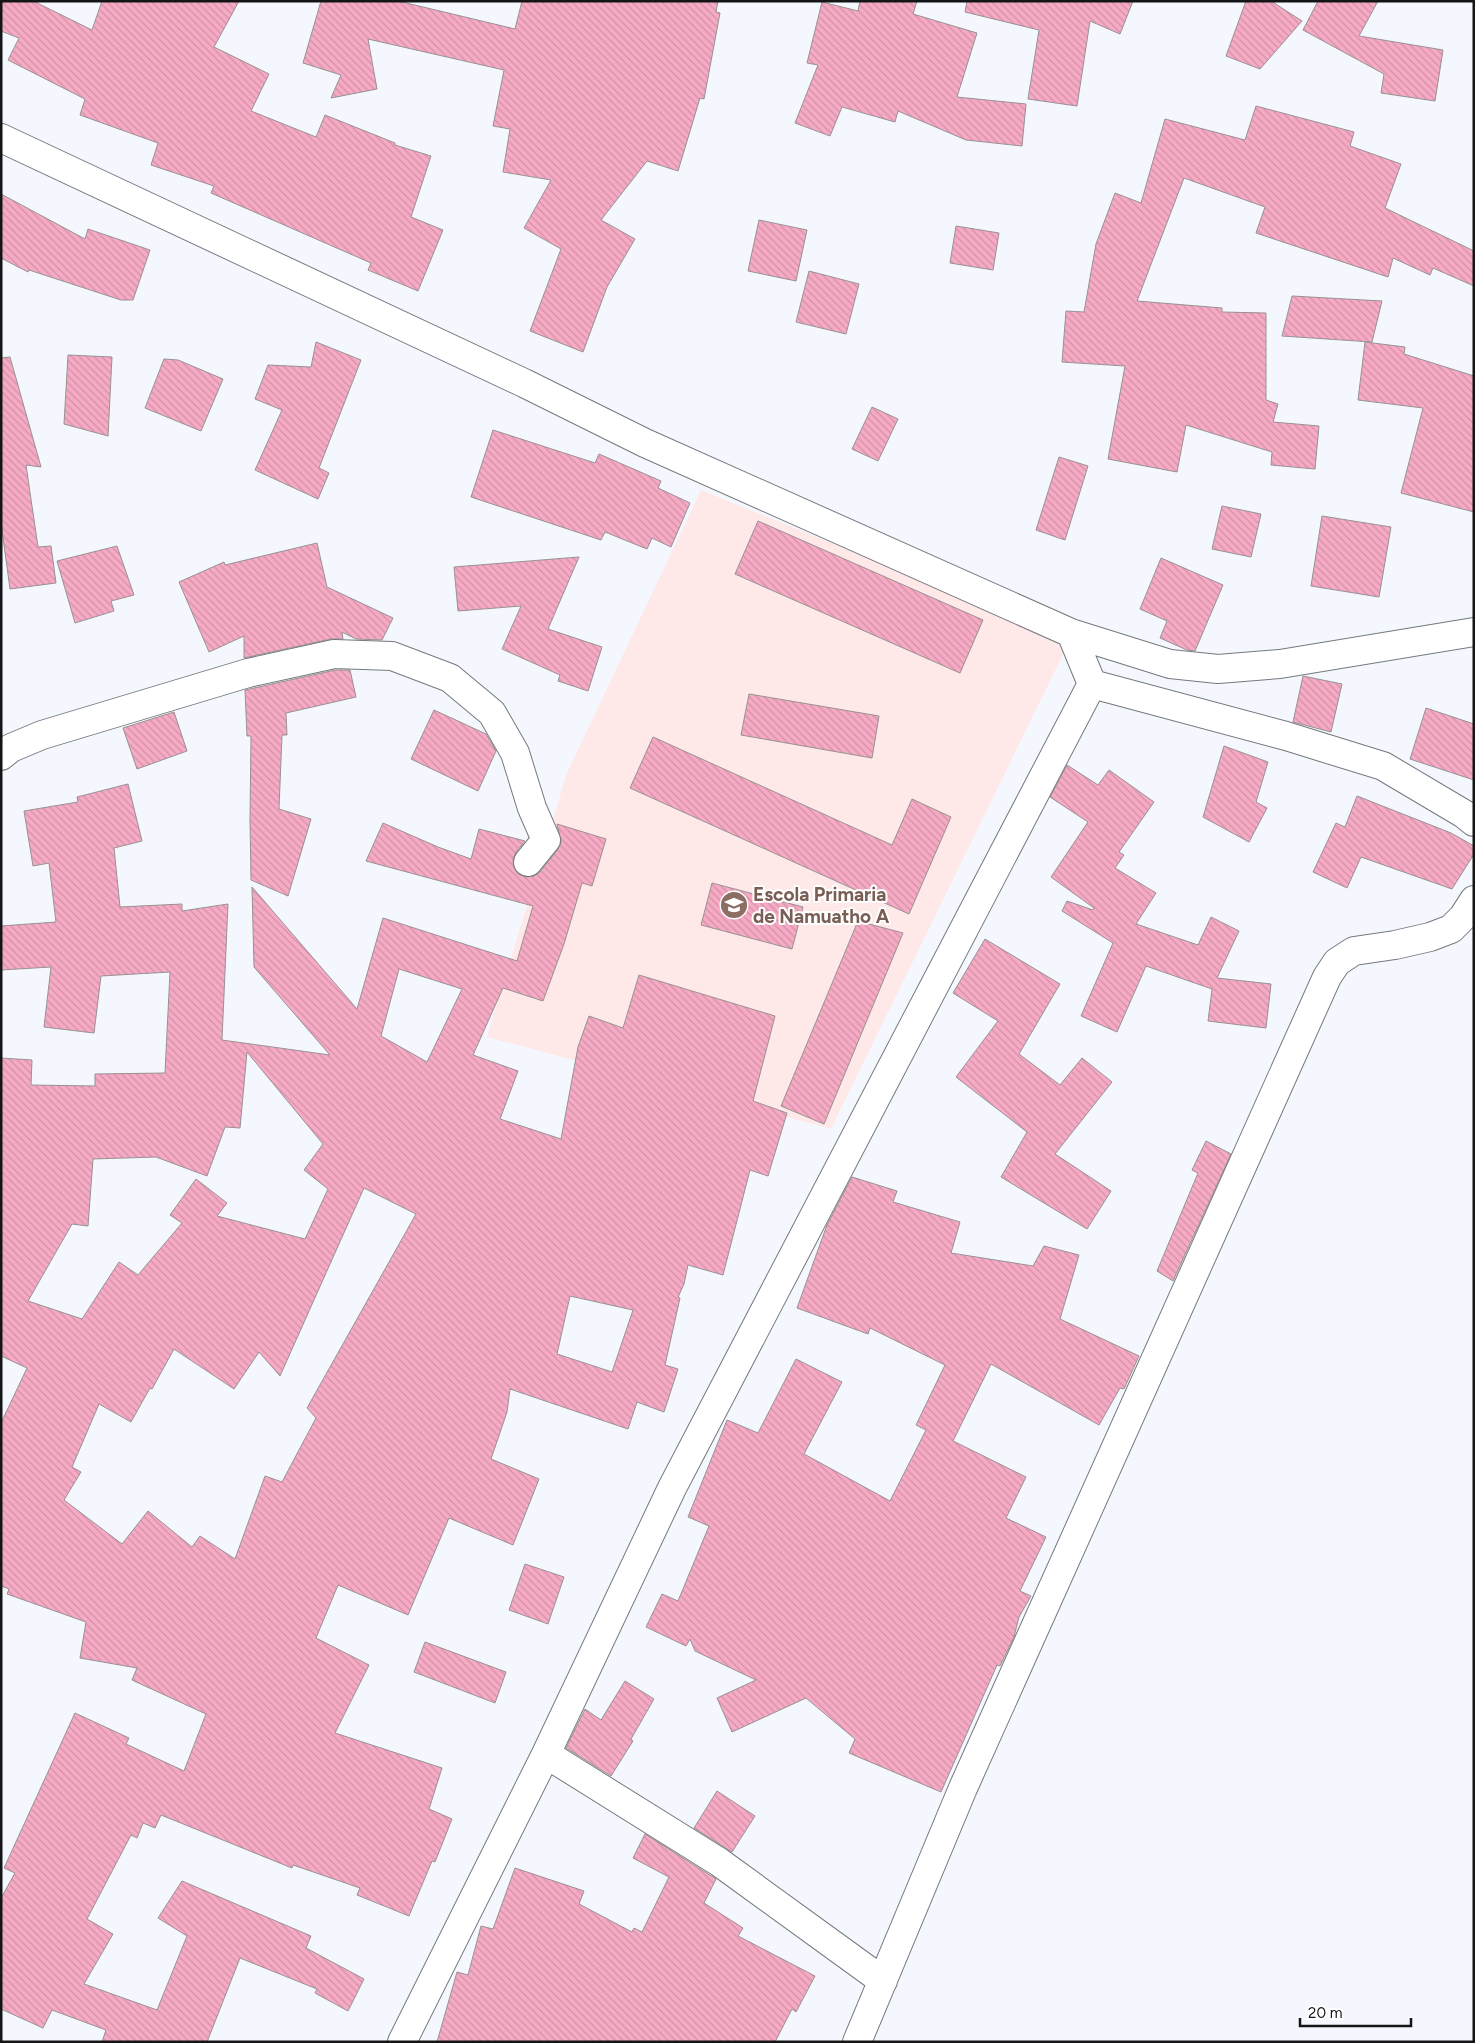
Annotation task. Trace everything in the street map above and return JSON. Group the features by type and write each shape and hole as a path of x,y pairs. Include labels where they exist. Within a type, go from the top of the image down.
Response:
{"street":[{"path":"1,138 524,383 646,444 1071,633 1170,664 1218,669 1280,664 1474,632"},
{"path":"402,2042 546,1754 672,1488 1092,684 1071,633"},
{"path":"1,756 11,748 42,735 248,673 334,654 392,656 450,678 492,712 515,753 532,808 546,840 528,862"},
{"path":"1092,684 1286,736 1383,766 1464,814 1474,822"},
{"path":"857,2042 963,1788 1327,977 1337,962 1354,951 1395,945 1451,929 1463,917 1474,900"},
{"path":"546,1754 719,1862 883,1981"}],"shaded area":[{"name":"Escola Primaria de Namuatho A","path":"701,490 1070,640 831,1129 487,1037 567,773"}],"building":[{"path":"1,1 33,1 92,30 102,1 239,1 214,47 269,74 251,111 316,137 325,115 395,143 395,145 431,156 411,217 443,230 418,291 368,270 371,263 211,193 214,186 151,165 158,143 80,115 85,99 8,60 19,38 1,31"},
{"path":"321,1 398,1 515,29 522,1 718,1 716,12 720,13 704,99 700,98 678,171 647,161 601,220 635,239 607,287 583,352 530,331 561,249 524,228 551,180 503,172 510,129 493,126 504,70 368,39 377,89 331,98 341,75 303,63"},
{"path":"860,1 917,1 913,14 977,33 957,97 1026,104 1022,146 966,140 898,111 895,122 842,107 830,136 795,123 818,65 807,63 822,2 858,11"},
{"path":"967,1 1133,1 1120,34 1090,21 1077,106 1028,99 1039,30 965,12"},
{"path":"1246,1 1271,1 1302,21 1260,69 1226,56"},
{"path":"1318,1 1378,1 1359,36 1443,50 1435,101 1381,93 1384,74 1303,30"},
{"path":"1256,106 1354,132 1350,146 1401,164 1385,208 1474,251 1474,286 1433,268 1430,275 1393,258 1388,277 1256,233 1265,207 1184,178 1137,301 1222,308 1222,312 1266,313 1266,400 1278,404 1273,422 1319,426 1315,469 1271,465 1272,452 1186,425 1177,472 1108,459 1125,366 1062,362 1066,311 1084,312 1096,244 1115,193 1141,203 1165,119 1245,140"},
{"path":"1,194 85,239 88,229 150,250 133,300 121,300 29,270 28,272 1,258"},
{"path":"759,220 807,230 796,281 748,271"},
{"path":"956,226 999,233 993,270 950,263"},
{"path":"809,271 859,284 846,334 796,322"},
{"path":"1292,296 1382,301 1372,342 1282,336"},
{"path":"316,342 361,360 319,468 329,473 318,499 255,470 282,410 255,399 268,365 311,367"},
{"path":"1365,342 1405,347 1404,354 1474,376 1474,512 1401,493 1423,408 1358,400"},
{"path":"68,355 112,357 108,436 64,424"},
{"path":"10,357 41,467 26,465 38,547 51,546 56,583 10,589 1,523 1,358"},
{"path":"164,359 178,360 223,379 201,431 145,408"},
{"path":"872,407 898,419 878,461 852,449"},
{"path":"493,430 595,463 599,454 661,481 658,488 690,503 671,547 652,538 647,549 605,532 601,540 471,497"},
{"path":"1059,457 1088,466 1065,540 1036,530"},
{"path":"1222,506 1261,514 1251,557 1212,549"},
{"path":"1322,516 1391,527 1379,597 1311,586"},
{"path":"758,521 983,620 960,673 735,574"},
{"path":"317,543 327,587 393,618 382,640 356,639 342,632 343,639 331,639 244,658 244,636 209,652 179,582 224,562 225,565"},
{"path":"117,546 134,595 111,601 114,611 75,623 57,561"},
{"path":"579,557 548,629 602,647 588,691 558,681 560,675 502,649 521,606 458,611 454,567"},
{"path":"1161,558 1223,585 1195,651 1187,650 1160,638 1167,621 1140,609"},
{"path":"335,670 350,670 356,697 286,713 287,735 282,735 279,809 311,819 288,896 251,880 251,736 247,736 245,690"},
{"path":"1303,676 1342,684 1331,732 1293,722"},
{"path":"749,694 879,716 872,758 741,735"},
{"path":"1426,708 1474,724 1474,780 1410,759"},
{"path":"434,710 486,734 496,751 478,791 411,759"},
{"path":"174,712 187,751 137,769 123,728"},
{"path":"653,737 892,845 912,799 951,817 909,914 630,788"},
{"path":"1224,746 1268,762 1256,802 1267,808 1249,842 1203,817"},
{"path":"1067,765 1098,785 1109,770 1154,802 1119,852 1124,855 1115,868 1156,893 1136,924 1198,945 1211,917 1239,931 1217,978 1271,984 1266,1028 1208,1021 1212,989 1146,966 1117,1032 1081,1016 1113,943 1062,911 1067,901 1093,910 1094,908 1051,877 1088,822 1050,797"},
{"path":"128,784 142,841 114,848 120,907 182,904 182,911 228,904 222,1040 330,1055 254,967 252,887 357,1009 383,918 517,961 533,906 366,861 383,823 471,859 479,829 525,841 516,852 513,860 514,868 518,874 526,877 534,876 540,872 558,849 561,842 557,824 606,839 592,886 582,883 564,944 543,1001 503,988 473,1055 518,1071 500,1119 561,1139 578,1047 589,1016 623,1028 639,975 775,1016 753,1101 787,1113 768,1176 750,1170 723,1275 688,1265 684,1284 678,1297 680,1298 665,1365 678,1369 664,1412 637,1402 628,1429 510,1389 507,1412 491,1459 539,1479 513,1545 449,1518 408,1615 338,1585 316,1638 369,1665 335,1733 442,1768 429,1809 452,1819 435,1862 432,1861 409,1916 357,1895 360,1888 293,1865 292,1868 161,1815 155,1828 143,1823 137,1838 131,1835 87,1919 113,1934 84,1984 157,2010 187,1936 158,1918 182,1881 311,1936 306,1948 364,1979 348,2011 315,1993 317,1989 240,1958 207,2042 102,2042 106,2030 52,2010 43,2028 1,2009 1,1898 15,1873 4,1868 75,1713 129,1738 126,1744 184,1771 206,1714 132,1680 137,1668 80,1658 86,1622 7,1594 9,1589 1,1586 1,1423 27,1368 1,1356 1,1058 32,1060 31,1085 95,1086 95,1074 165,1073 170,972 101,976 94,1033 44,1027 51,967 1,970 1,926 56,922 49,863 33,866 24,811 78,802 77,797","holes":["399,969 462,989 427,1062 381,1036","247,1052 323,1144 304,1170 328,1189 305,1239 217,1216 227,1203 196,1179 170,1215 182,1223 138,1275 119,1262 82,1319 28,1301 72,1224 88,1226 93,1159 156,1157 207,1176 225,1127 240,1128","364,1188 416,1214 307,1408 316,1418 282,1482 265,1476 235,1559 200,1536 192,1547 148,1511 122,1544 64,1500 81,1472 72,1467 99,1404 131,1422 174,1349 234,1389 259,1352 280,1376","570,1296 633,1310 612,1372 557,1354"]},
{"path":"1357,796 1451,833 1474,846 1474,854 1452,889 1361,857 1347,888 1313,872 1336,823 1345,827"},
{"path":"712,883 803,907 792,949 701,925"},
{"path":"858,921 903,933 824,1124 781,1106"},
{"path":"985,939 1060,984 1019,1054 1060,1085 1082,1058 1112,1082 1055,1154 1111,1191 1087,1229 1001,1177 1027,1132 956,1077 998,1021 953,993"},
{"path":"1206,1141 1231,1154 1173,1281 1157,1271 1198,1173 1192,1170"},
{"path":"852,1177 897,1191 893,1202 960,1222 951,1253 1033,1266 1044,1246 1079,1255 1060,1319 1139,1356 1124,1389 1120,1388 1099,1425 991,1364 953,1441 1026,1477 1006,1518 1046,1537 1020,1591 1031,1596 1019,1617 1014,1637 1000,1666 997,1665 941,1792 849,1753 855,1739 806,1698 732,1732 717,1698 756,1680 695,1651 690,1639 686,1646 646,1627 662,1594 678,1601 709,1526 688,1517 727,1420 758,1433 796,1359 842,1382 804,1454 890,1501 926,1430 916,1425 945,1365 870,1328 868,1334 797,1308 827,1225"},
{"path":"525,1564 564,1577 548,1624 509,1610"},
{"path":"425,1642 506,1672 495,1703 414,1672"},
{"path":"625,1681 654,1699 631,1739 633,1741 611,1776 566,1748 585,1709 601,1720"},
{"path":"717,1791 755,1816 732,1852 694,1828"},
{"path":"645,1834 716,1879 704,1903 743,1928 738,1936 815,1976 796,2012 792,2009 775,2042 437,2042 457,1972 468,1975 481,1926 493,1929 515,1868 584,1891 579,1904 632,1932 634,1928 642,1932 669,1877 633,1858"}],"place":[{"name":"Escola Primaria de Namuatho A","path":"734,905"}]}
